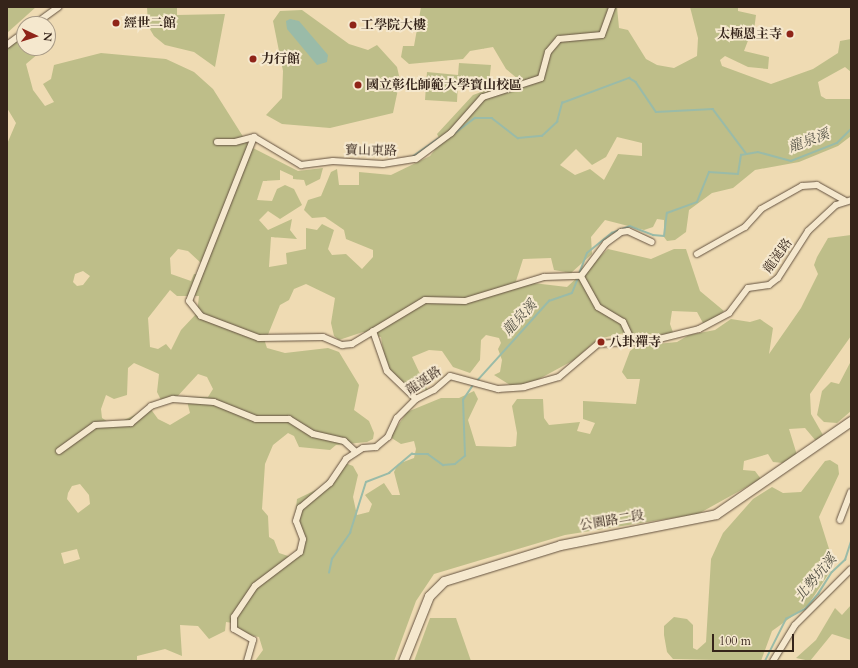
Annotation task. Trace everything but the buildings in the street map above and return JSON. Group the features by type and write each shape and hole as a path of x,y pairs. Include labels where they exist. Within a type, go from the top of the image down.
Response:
{"main road":[{"name":"公園路二段","path":"403,661 429,596 444,581 560,545 716,514 851,421"}],"street":[{"path":"45,16 58,7"},
{"name":"寶山東路","path":"254,137 301,165 333,161 383,164 416,159 450,133 482,97 541,78 548,52 559,39 602,35 612,7"},
{"path":"7,45 16,38"},
{"path":"217,142 235,142 254,137"},
{"path":"254,137 202,263 189,301 192,309 201,316 272,340 323,337 342,345 373,331 425,300 465,301 544,277 581,276"},
{"path":"698,254 745,227 761,209 802,186 817,185 848,200"},
{"name":"龍涎路","path":"247,661 253,640 234,629 234,617 255,586 300,552 304,539 296,521 300,508 330,483 346,459 356,452 376,447 388,437 397,418 416,399 434,390 450,376 498,389 524,387 559,377 598,344 674,337 721,319 748,288 769,285 778,278 808,231 848,200"},
{"path":"581,276 606,244 621,232 628,231 652,242"},
{"path":"581,276 598,307 623,322 632,341"},
{"path":"373,331 387,371 416,399"},
{"path":"59,451 95,426 131,423 151,406 173,399 214,402 256,419 289,419 313,434 344,441 356,452"},
{"path":"840,520 851,492"},
{"path":"773,661 795,625 851,569"}],"green space":[{"path":"7,7 36,7 26,16 16,16 16,25 7,33"},
{"path":"147,7 177,7 177,15 225,14 215,67 194,52 165,45 154,36 148,26"},
{"path":"421,7 617,7 619,28 628,30 646,59 657,65 674,68 697,56 698,38 690,7 738,7 738,11 756,15 753,38 749,38 744,51 769,57 768,69 748,67 725,56 720,60 722,66 771,84 813,69 838,53 840,41 851,39 851,72 845,67 818,82 821,96 826,99 851,99 851,136 838,146 799,162 755,170 733,188 712,193 689,210 686,232 675,240 667,241 664,237 664,220 657,219 653,227 644,230 605,220 591,237 592,254 571,273 554,270 551,258 523,259 516,281 567,287 608,249 651,259 674,249 686,249 700,291 724,311 715,320 703,323 697,312 672,311 670,324 674,335 624,333 598,339 574,360 528,385 515,388 494,375 500,372 502,360 498,349 501,343 499,338 486,335 481,340 480,360 470,373 453,367 442,351 429,350 412,357 428,391 398,384 385,362 381,337 363,332 339,340 334,336 331,323 335,298 306,284 294,289 289,300 280,305 265,342 267,348 285,353 328,348 339,352 359,385 354,410 369,421 374,433 373,439 367,442 336,445 330,450 299,447 294,436 288,433 273,445 265,464 262,509 268,516 269,537 274,540 279,553 291,557 299,547 301,533 295,517 297,499 320,488 345,463 353,466 358,475 353,497 357,515 369,512 372,504 365,495 384,483 392,495 400,495 394,472 398,464 414,458 416,449 414,441 401,444 390,437 407,412 441,398 459,398 474,391 478,399 468,420 476,446 511,447 516,446 517,433 512,406 517,399 543,399 544,418 549,425 580,422 577,431 590,434 595,423 583,419 583,401 636,404 640,379 627,379 622,372 630,351 637,346 677,342 689,335 715,330 731,319 750,322 760,319 773,328 769,354 801,308 818,274 814,265 828,238 851,235 851,336 810,394 811,414 823,435 816,441 805,428 789,429 797,455 783,463 773,462 768,454 744,461 743,470 755,471 761,479 698,514 565,535 434,574 416,601 394,661 255,661 263,650 259,637 241,633 233,623 226,622 225,631 209,639 198,626 180,625 182,656 165,649 137,656 137,661 7,661 7,144 16,123 7,108 7,48 16,41 16,56 36,56 26,64 33,90 45,106 54,102 43,84 51,79 54,65 101,53 166,59 194,72 213,89 249,146 298,171 323,168 320,179 306,186 304,180 293,179 293,176 280,170 280,180 263,181 257,200 272,201 277,189 285,185 294,189 302,205 280,219 268,211 259,220 268,230 292,219 290,230 297,239 271,237 269,267 287,264 286,253 306,249 306,228 317,230 322,224 334,230 328,249 332,255 346,254 362,269 373,257 373,250 346,239 344,230 325,217 312,218 304,210 308,200 321,196 331,172 337,169 339,185 359,185 359,172 391,175 430,156 441,142 437,134 473,95 518,79 506,69 493,47 470,51 463,59 409,64 401,57 403,46 414,46","holes":["617,137 642,143 642,156 618,154 604,180 590,169 575,175 560,165 576,149 592,165 606,157","178,249 188,251 202,264 200,274 194,274 191,281 171,274 170,258","83,271 90,276 83,285 77,286 73,282 75,274","170,290 177,296 199,296 197,313 181,330 171,350 166,344 158,349 150,347 148,318","134,363 159,374 157,392 161,400 175,399 198,374 207,377 213,389 208,397 186,397 190,413 170,425 158,419 150,408 113,425 102,418 101,409 106,395 114,399 127,395 128,368","80,484 89,495 90,504 78,513 67,499 68,493 72,486","77,549 80,559 64,564 61,553"]},
{"path":"302,10 349,44 368,50 377,45 397,67 400,80 393,113 330,128 282,124 266,115 282,98 283,71 273,21 280,11"},
{"path":"459,63 491,65 489,83 458,81 457,102 425,100 427,72 458,75"},
{"path":"851,361 851,411 837,423 824,422 817,415 822,391 831,382 839,384"},
{"path":"830,460 838,465 839,474 819,517 830,552 831,570 808,605 772,631 761,661 673,659 667,652 664,626 674,617 687,619 693,625 693,648 697,650 706,642 711,559 723,533 753,499 772,487 783,493 801,492 825,461"},
{"path":"851,605 851,640 832,634 810,661 796,658 816,640 835,608 842,615"},
{"path":"430,618 456,618 471,661 414,661"}],"shaded area":[{"path":"290,19 299,21 328,55 327,62 317,65 287,29 286,21"}],"waterway":[{"path":"455,133 475,118 492,118 518,138 542,136 557,122 562,103 629,78 636,82 656,112 713,109 746,153"},
{"name":"龍泉溪","path":"579,274 587,253 612,233 630,226 653,235 664,236 667,213 697,202 709,172 738,174 741,155 758,152 791,161 837,143 851,129"},
{"path":"412,157 438,139"},
{"name":"龍泉溪","path":"477,381 549,301 572,293 578,278"},
{"name":"龍泉溪","path":"329,573 332,559 350,533 366,482 389,473 412,454 428,454 443,465 455,464 465,456 463,400 473,385"},
{"name":"北勢坑溪","path":"765,661 786,619 805,609 818,594 832,572 845,560 851,542"}],"place":[{"name":"經世二館","path":"116,23"},
{"name":"工學院大樓","path":"353,25"},
{"name":"太極恩主寺","path":"790,34"},
{"name":"力行館","path":"253,59"},
{"name":"國立彰化師範大學寶山校區","path":"358,85"},
{"name":"八卦禪寺","path":"601,342"}]}
